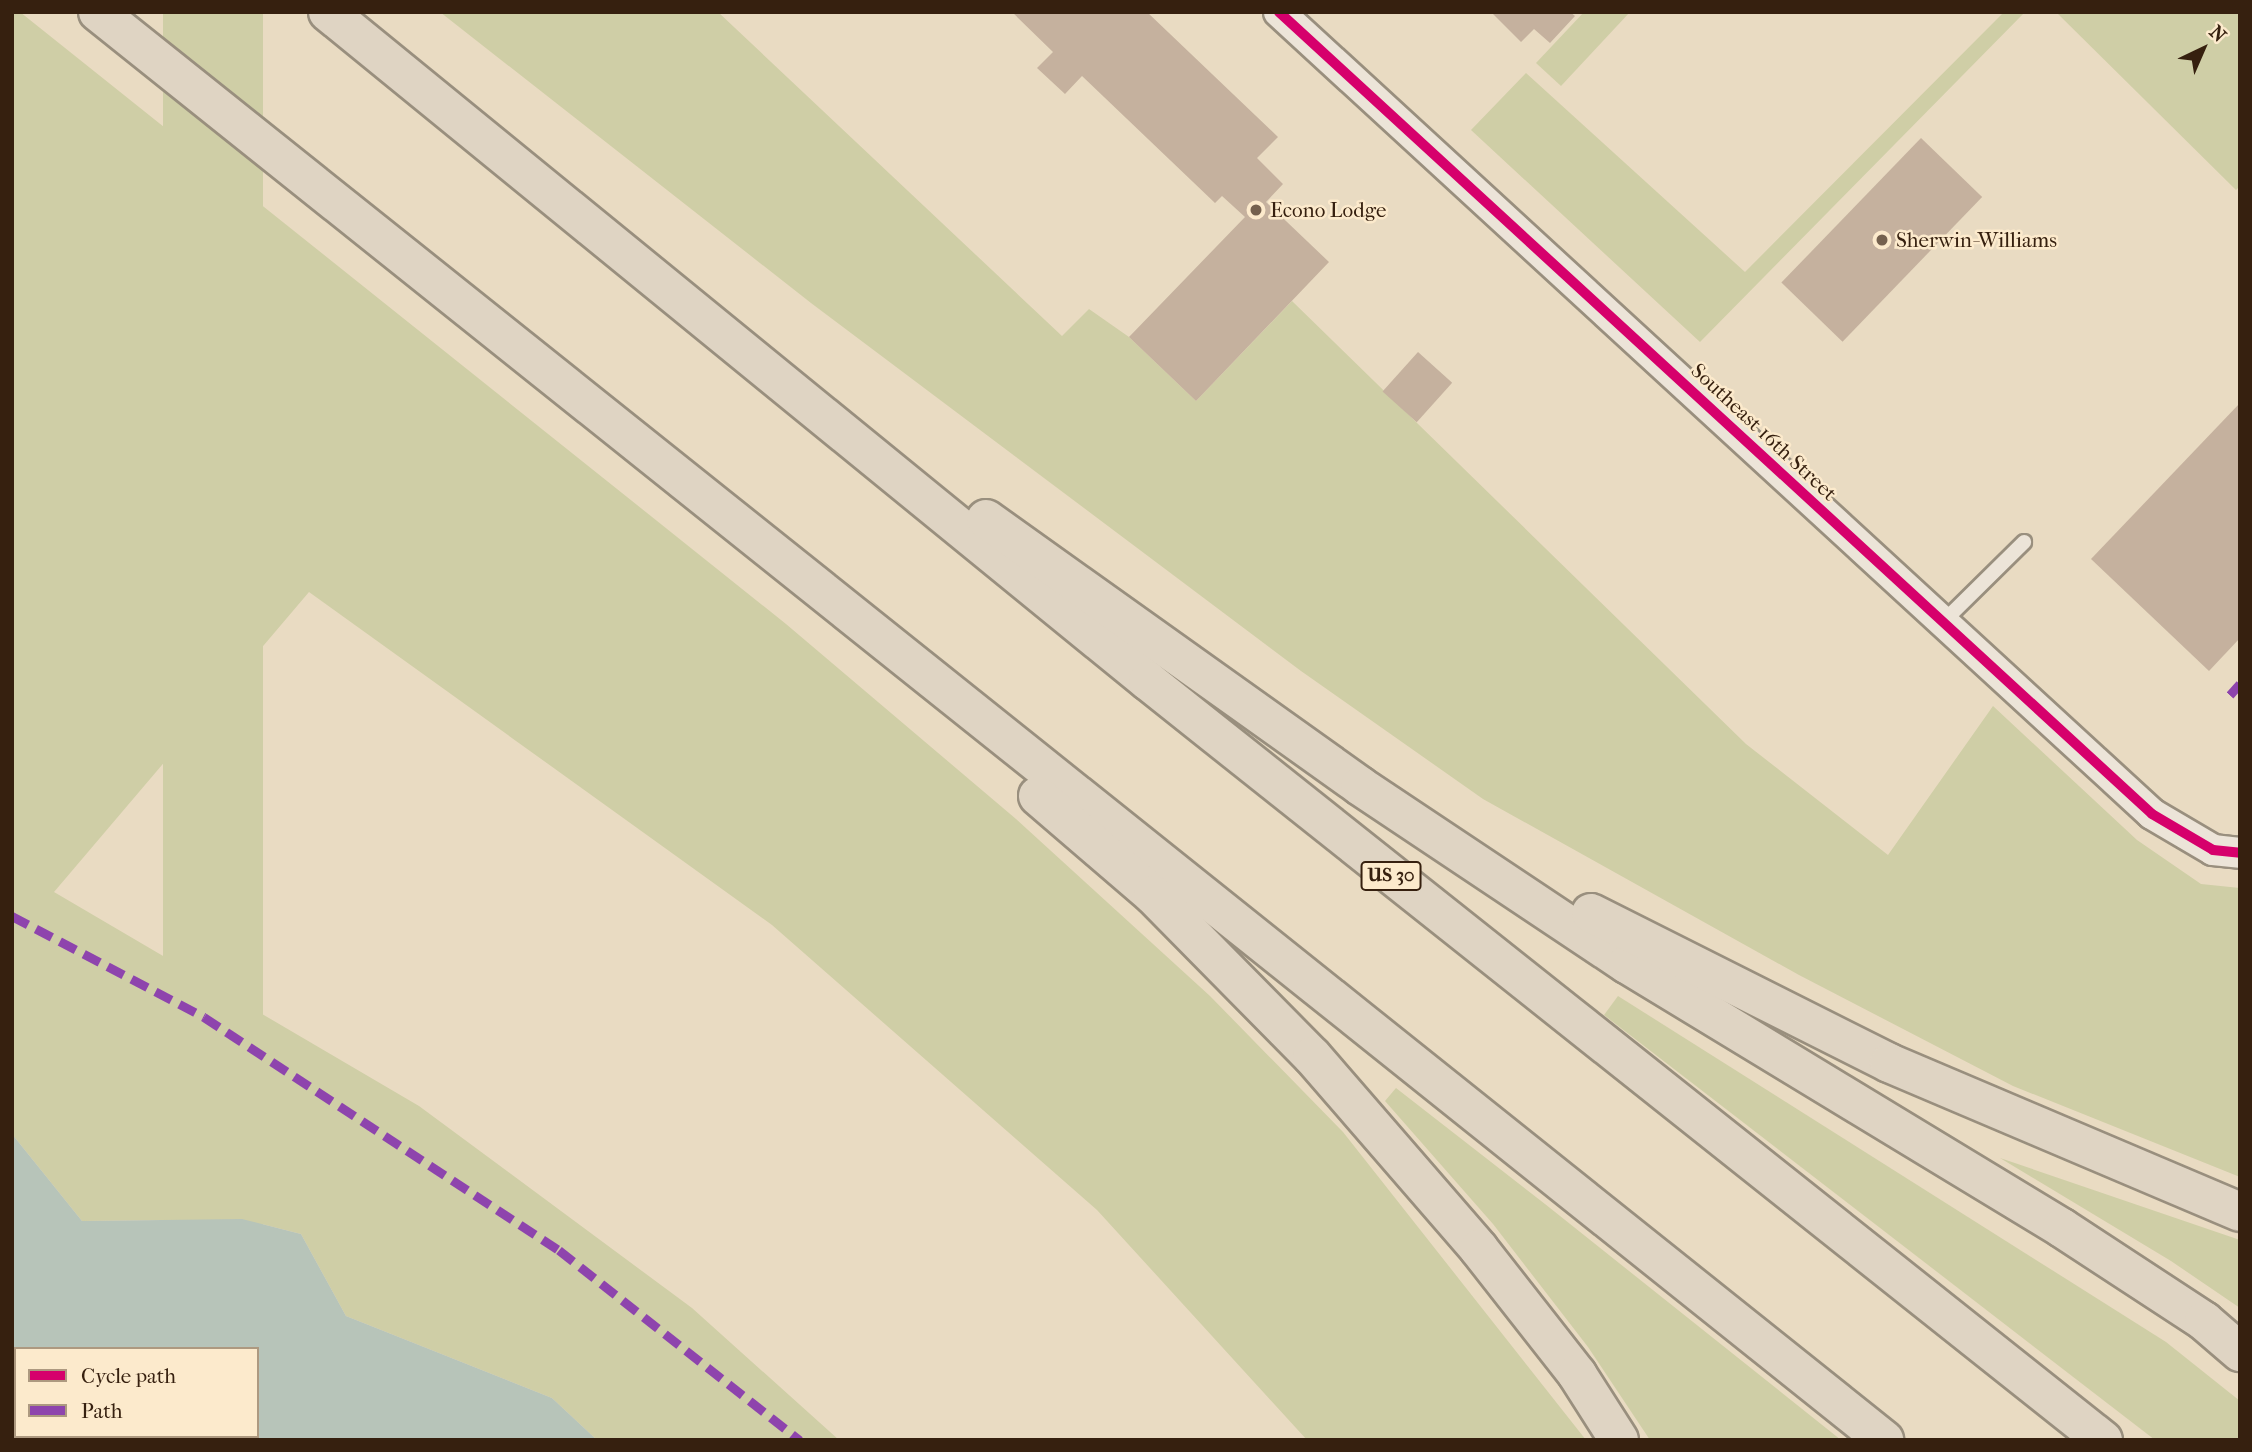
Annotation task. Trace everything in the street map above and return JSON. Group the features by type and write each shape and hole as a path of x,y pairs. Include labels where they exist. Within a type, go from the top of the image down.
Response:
{"highway":[{"path":"98,12 1884,1440"},
{"path":"328,12 685,303 1360,786 1627,964 2062,1228 2204,1321 2240,1352"},
{"name":"US 30","path":"685,303 1223,741 2104,1440"},
{"path":"593,408 1142,886 1190,933 1312,1056 1479,1249 1577,1374 1619,1440"},
{"path":"1360,786 1641,941 1889,1063 2240,1212"}],"street":[{"name":"Southeast 16th Street","path":"1279,12 2152,814 2213,850 2240,853"}],"lane":[{"path":"1943,622 2024,542"}],"green space":[{"path":"12,12 20,12 786,624 1016,819 1210,996 1343,1132 1586,1440 1307,1440 1097,1210 772,925 309,592 54,892 419,1106 692,1308 839,1440 597,1440 552,1398 346,1316 301,1234 242,1219 82,1221 12,1134"},
{"path":"163,12 263,12 263,1440 163,1440 259,1438 259,1347 163,1347"},
{"path":"440,12 718,12 1062,336 1089,309 1129,337 1196,401 1292,301 1746,744 1888,855 1993,706 2137,840 2201,884 2240,888 2240,1177 2013,1086 1799,975 1483,799 1301,671 811,303"},
{"path":"1584,12 1630,12 1561,86 1536,63"},
{"path":"2004,12 2025,12 1700,342 1471,130 1526,73 1745,272"},
{"path":"2056,12 2240,12 2240,186 2236,190"},
{"path":"1618,996 2166,1342 2240,1401 2240,1440 2155,1440 1604,1015"},
{"path":"1396,1088 1841,1440 1650,1440 1588,1347 1493,1224 1385,1101"},
{"path":"2000,1158 2240,1240 2240,1308 2171,1261"}],"shaded area":[{"path":"12,1134 82,1221 242,1219 301,1234 346,1316 552,1398 597,1440 12,1440"}],"building":[{"name":"Econo Lodge","path":"1012,12 1147,12 1278,137 1257,158 1283,184 1266,202 1329,262 1196,401 1129,337 1245,217 1222,196 1215,203 1082,76 1065,94 1037,68 1053,52"},
{"path":"1491,12 1570,12 1575,16 1550,43 1534,29 1521,42"},
{"name":"Sherwin-Williams","path":"1921,138 1982,197 1843,342 1781,283"},
{"path":"1418,352 1452,383 1417,422 1383,391"},
{"path":"2240,403 2240,638 2209,671 2091,559"}],"marked path":[{"path":"2230,695 2240,684"},
{"path":"12,916 204,1017 559,1250 800,1440"}],"cycle path":[{"path":"1279,12 2152,814 2213,850 2240,853"}],"place":[{"name":"Econo Lodge","path":"1256,210"},
{"name":"Sherwin-Williams","path":"1882,240"}]}
